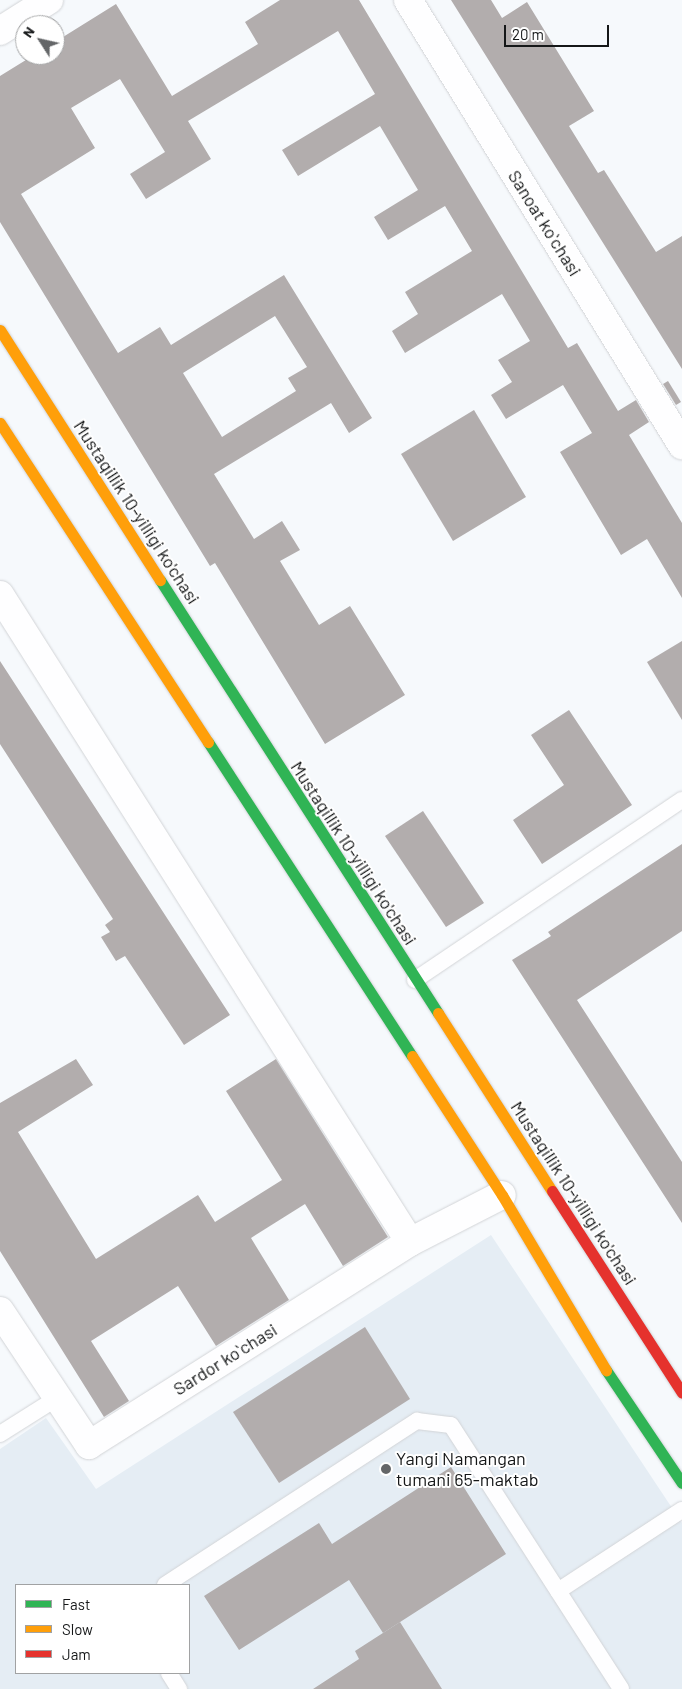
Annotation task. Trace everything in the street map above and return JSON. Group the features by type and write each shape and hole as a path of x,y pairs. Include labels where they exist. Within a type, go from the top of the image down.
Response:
{"main road":[{"name":"Mustaqillik 10-yilligi ko'chasi","path":"0,330 414,980 682,1392"},
{"path":"0,423 502,1195 599,1360 682,1483"}],"street":[{"path":"0,31 48,0"},
{"name":"Sanoat koʻchasi","path":"408,0 682,445"},
{"path":"0,596 410,1242"},
{"name":"Sardor koʻchasi","path":"0,1311 89,1445 410,1242 502,1195"}],"lane":[{"path":"414,980 682,800"},
{"path":"0,1434 57,1398"},
{"path":"167,1584 417,1421 451,1424 621,1689"},
{"path":"558,1591 682,1510"},
{"path":"170,1674 179,1689"}],"shaded area":[{"name":"Yangi Namangan tumani 65-maktab","path":"491,1235 682,1523 682,1689 0,1689 0,1449 46,1418 96,1489"}],"building":[{"path":"280,0 359,0 568,348 577,343 618,411 636,400 649,422 629,435 682,523 682,598 647,539 621,555 560,452 592,433 563,385 506,419 491,395 512,382 498,360 530,341 502,294 405,353 392,331 418,314 405,292 472,251 445,206 388,240 374,217 418,190 380,126 298,176 282,150 375,94 338,31 188,121 211,159 146,199 130,174 165,152 120,79 71,108 95,148 21,194 118,353 160,327 171,345 284,275 372,418 349,433 331,403 214,474 254,539 282,521 300,550 280,561 319,625 350,606 405,695 325,744 215,563 210,566 0,222 0,76 18,65 65,65 65,36 116,4 172,96 258,44 245,22","holes":["275,316 307,367 288,378 296,391 222,437 183,373"]},
{"path":"451,0 491,0 502,18 527,2 594,111 569,126 598,173 604,170 656,252 682,236 682,369"},
{"path":"668,381 681,402 676,405 663,384"},
{"path":"474,410 526,497 453,541 401,454"},
{"path":"682,641 682,720 647,662"},
{"path":"0,661 230,1015 184,1045 125,956 116,961 101,937 110,932 105,925 113,919 0,744"},
{"path":"569,710 632,805 542,864 513,820 564,785 531,735"},
{"path":"423,811 484,903 446,927 385,836"},
{"path":"682,844 682,931 577,1000 682,1162 682,1223 512,960 551,936 548,932"},
{"path":"76,1059 93,1085 18,1132 96,1259 198,1195 215,1222 282,1180 226,1091 276,1059 388,1237 343,1266 305,1204 251,1238 289,1300 216,1346 178,1286 91,1341 129,1401 104,1417 0,1251 0,1103"},
{"path":"365,1327 410,1399 279,1483 233,1412"},
{"path":"451,1467 506,1554 383,1633 349,1580 239,1650 204,1596 319,1523 332,1544"},
{"path":"400,1622 442,1689 313,1689 359,1659 355,1651"}],"traffic: fast":[{"path":"160,580 438,1013"},
{"path":"208,742 412,1056"},
{"path":"606,1370 682,1483"}],"traffic: slow":[{"path":"0,330 160,580"},
{"path":"0,423 208,742"},
{"path":"438,1013 552,1191"},
{"path":"412,1056 502,1195 606,1370"}],"traffic: jam":[{"path":"552,1191 682,1393"}],"place":[{"name":"Yangi Namangan tumani 65-maktab","path":"386,1469"}]}
